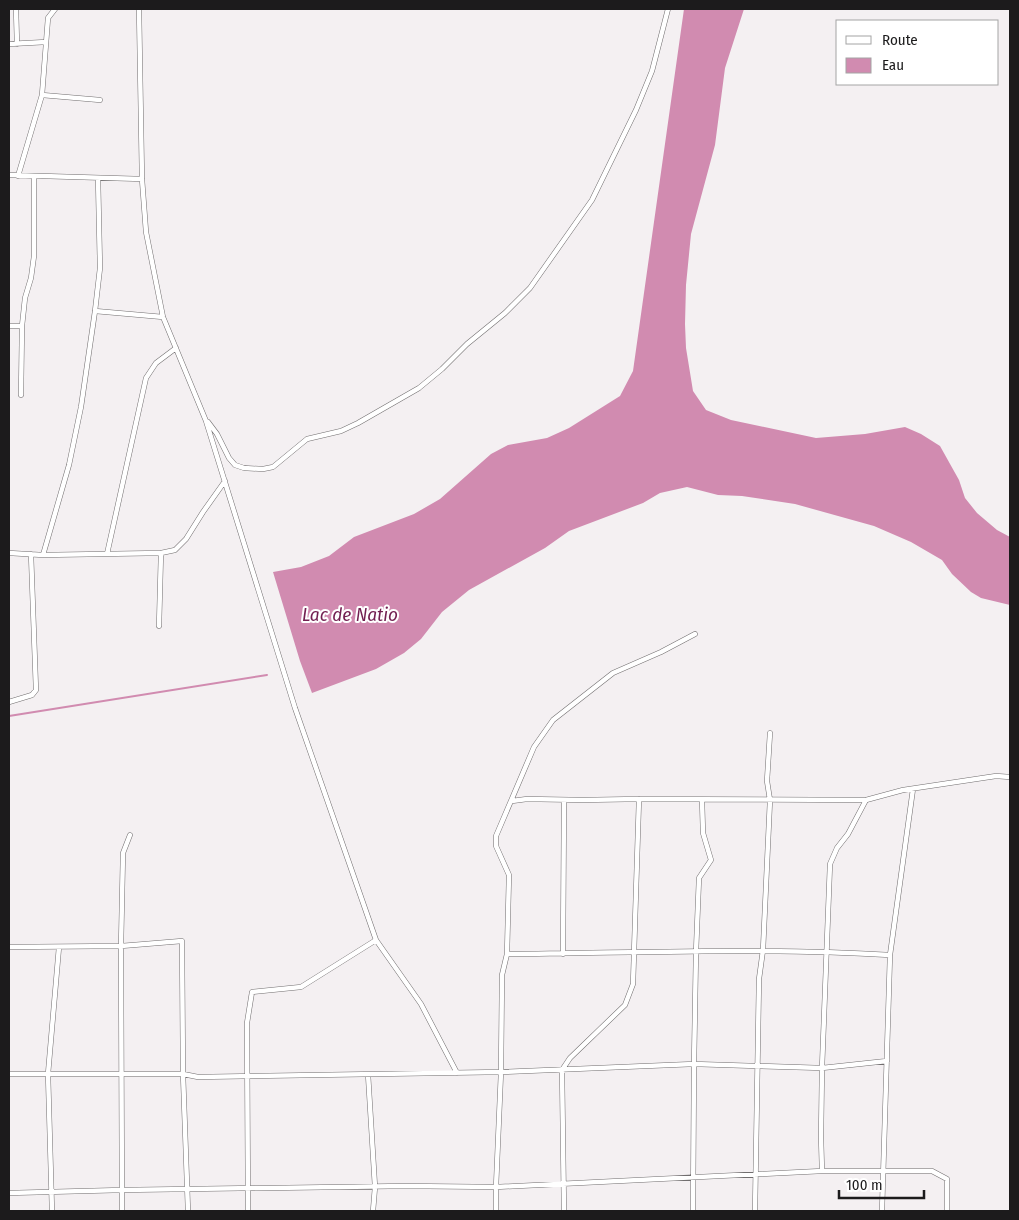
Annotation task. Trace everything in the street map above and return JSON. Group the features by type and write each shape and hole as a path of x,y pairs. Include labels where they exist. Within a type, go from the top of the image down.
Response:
{"street":[{"path":"16,9 17,44"},
{"path":"18,176 42,95 48,18 55,9"},
{"path":"139,9 142,179 146,232 163,316 206,422 296,708 376,940 421,1004 457,1072"},
{"path":"206,422 218,434 229,458 235,465 244,468 263,469 273,467 307,439 341,431 420,388 467,344 505,313 530,288 592,200 636,110 652,71 668,9"},
{"path":"9,44 46,42"},
{"path":"42,95 100,100"},
{"path":"9,175 142,179"},
{"path":"21,395 22,326 25,298 32,278 34,256 34,177"},
{"path":"43,555 69,465 81,408 100,268 98,178"},
{"path":"95,311 163,316"},
{"path":"9,326 22,326"},
{"path":"107,554 146,378 156,363 176,348"},
{"path":"9,553 43,555 107,554 175,550 186,539 225,481"},
{"path":"159,626 161,552"},
{"path":"9,702 32,695 36,690 31,554"},
{"path":"496,1211 502,975 507,954 509,875 496,846 496,836 512,801 524,767 534,747 553,720 613,673 661,652 695,634"},
{"path":"754,1211 759,979 763,950 770,800 767,781 770,733"},
{"path":"512,801 526,799 866,800 913,789 996,776 1010,777"},
{"path":"882,1211 890,955 913,789"},
{"path":"564,1211 562,1070 570,1058 625,1005 633,984 639,799"},
{"path":"563,954 564,800"},
{"path":"693,1211 696,952 699,878 711,860 703,833 702,800"},
{"path":"822,1172 822,1068 830,864 866,800"},
{"path":"122,1211 121,946 123,853 130,835"},
{"path":"248,1211 247,1023 252,992 301,987 376,940"},
{"path":"9,947 121,946 182,941 183,1074 188,1211"},
{"path":"52,1211 48,1074 59,946"},
{"path":"507,954 763,950 890,955"},
{"path":"9,1074 121,1073 183,1074 198,1077 501,1072 694,1064 822,1068 887,1061"},
{"path":"368,1074 375,1187 373,1211"},
{"path":"9,1193 122,1190 496,1187 694,1176 932,1171 947,1178 947,1211"}],"water":[{"name":"Lac de Natio","path":"684,9 744,9 725,68 715,145 691,234 686,285 685,324 686,348 693,391 706,410 731,420 816,438 865,434 905,427 940,446 959,480 965,498 977,513 997,530 1010,537 1010,605 981,598 971,592 952,574 942,560 911,542 874,526 795,504 742,496 718,495 687,487 660,493 643,503 569,531 545,548 469,590 442,612 421,639 404,653 376,669 312,693 300,661 273,572 301,567 329,556 354,537 414,514 440,499 491,454 508,445 547,438 569,428 620,396 633,371"}],"waterway":[{"path":"9,716 267,675"}]}
